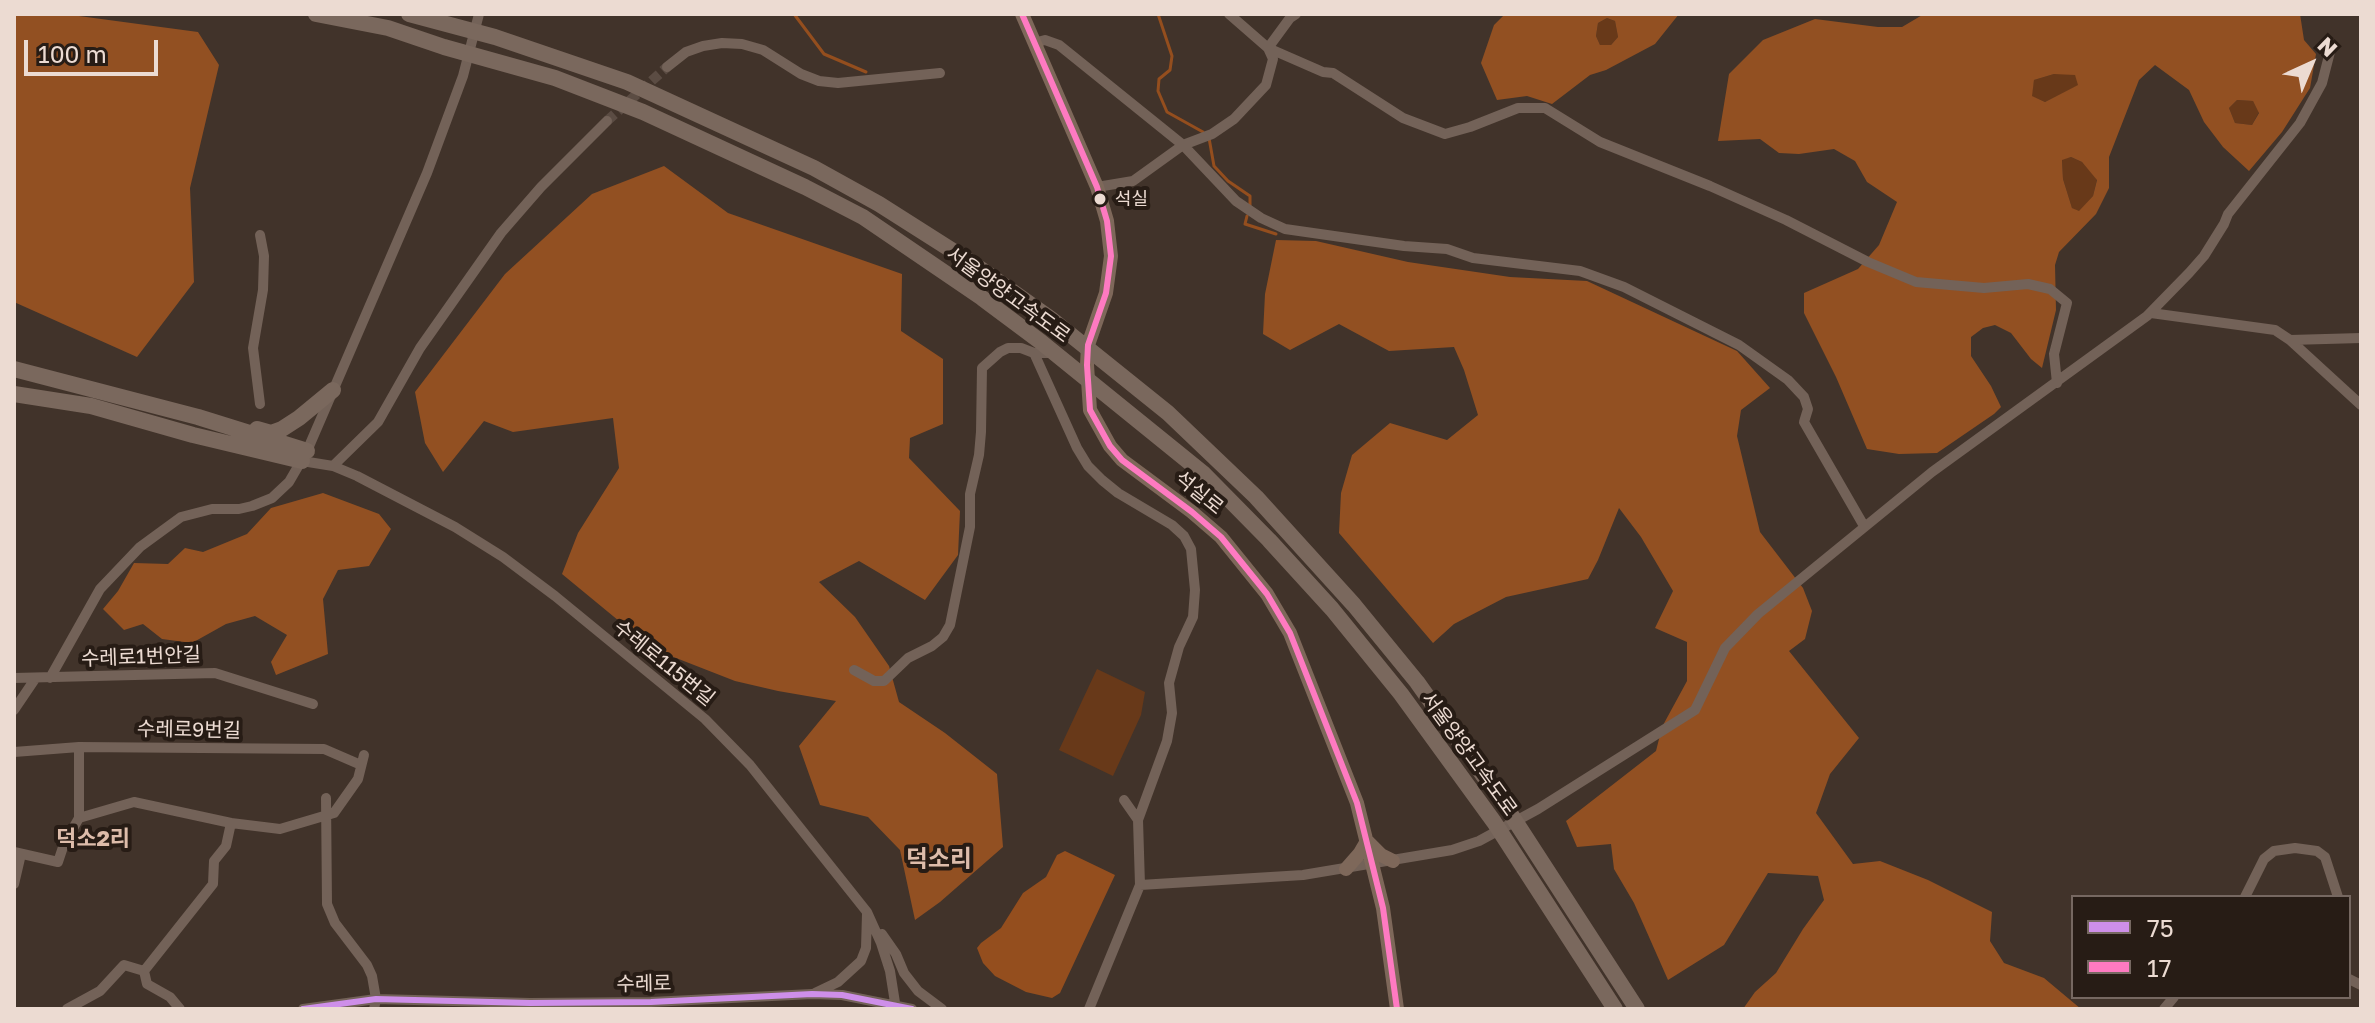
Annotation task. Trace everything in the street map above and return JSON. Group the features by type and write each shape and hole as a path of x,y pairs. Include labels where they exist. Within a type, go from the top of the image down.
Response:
{"highway":[{"name":"서울양양고속도로","path":"316,14 388,28 555,78 643,112 863,217 982,298 1204,474 1269,540 1332,609 1401,694 1494,822 1515,839 1637,1009"},
{"name":"서울양양고속도로","path":"410,14 495,37 627,82 814,168 879,204 975,265 1051,319 1168,413 1256,497 1354,605 1417,682 1510,813 1515,839 1615,1009"},
{"path":"14,369 227,426 305,456"},
{"path":"227,426 238,425 271,433 299,418 333,390"},
{"path":"15,394 91,406 193,435 305,456"}],"main road":[{"name":"석실로","path":"1022,14 1097,187 1107,221 1111,256 1106,293 1088,345 1090,410 1110,446 1122,460 1221,537 1246,565 1281,616 1352,789 1383,908 1397,1009"},
{"path":"1346,869 1367,841 1381,855 1393,861"}],"street":[{"path":"50,678 100,589 140,547 181,517 212,509 239,509 272,498 289,482 305,456 427,173 463,76 479,14"},
{"path":"1229,14 1268,48 1323,72 1333,73 1403,118 1445,134 1518,108 1545,108 1600,142 1710,186 1916,282 1984,288 2028,284 2050,289 2067,303 2054,354 2057,383"},
{"path":"1268,48 1296,14"},
{"path":"1034,43 1045,40 1059,45 1183,145 1236,201 1285,229 1447,249 1473,258 1580,271 1624,287 1739,345 1788,380 1804,397 1808,409 1804,422 1864,526"},
{"path":"667,67 686,52 722,43 763,50 801,74 819,81 838,83 940,73"},
{"path":"1097,187 1133,181 1183,145 1212,134 1234,119 1266,85 1273,59 1268,48"},
{"path":"1140,885 1303,875 1452,850 1479,841 1538,809 1695,710 1725,648 1758,614 1932,472 2151,313 2204,256 2228,214 2300,123 2322,83 2331,48"},
{"path":"333,466 378,422 420,348 501,233 541,187 607,121"},
{"path":"260,235 264,256 263,290 253,348 260,404"},
{"path":"2151,313 2275,330 2361,405"},
{"path":"2290,340 2361,338"},
{"path":"854,670 874,681 884,681 908,658 943,637 950,625 970,527 970,494 981,432 982,368 1008,348 1057,353 1079,366 1087,365"},
{"path":"1034,353 1088,466 1118,493 1172,525 1184,536 1191,549 1195,590 1193,617 1179,647 1169,683 1172,713 1167,741 1138,820 1140,885 1089,1009"},
{"name":"수레로115번길","path":"305,456 404,500 503,557 705,719 750,765 867,914 881,943 896,1007"},
{"name":"수레로1번안길","path":"14,678 215,673 313,704"},
{"path":"14,710 35,679"},
{"path":"14,884 17,853 58,862 79,818 79,747"},
{"name":"수레로9번길","path":"14,752 79,747 324,749 363,760 358,779 334,813 325,815"},
{"path":"326,798 327,904 335,923 367,965 372,976 375,1004"},
{"path":"1124,800 1138,820"},
{"path":"79,818 134,802 231,823 280,829 325,815"},
{"path":"144,971 213,884 214,861 226,846 231,823"},
{"path":"2246,895 2264,859 2274,851 2295,848 2317,851 2325,857 2337,895"},
{"path":"812,994 838,982 861,961 866,948 867,914"},
{"path":"867,914 887,939 904,973 918,991 942,1009"},
{"path":"67,1009 100,991 124,965 144,971"},
{"path":"144,971 147,984 170,997 180,1009"},
{"name":"수레로","path":"303,1009 375,1004 530,1006 812,994 842,995 912,1009"}],"shaded area":[{"path":"14,14 64,14 198,32 219,65 190,188 194,282 137,357 14,302"},
{"path":"1505,14 1679,14 1655,44 1590,75 1552,104 1527,96 1497,100 1481,63 1494,25","holes":["1607,18 1615,21 1618,37 1611,45 1600,45 1596,36 1598,23"]},
{"path":"1924,14 2300,14 2304,40 2316,54 2310,88 2282,132 2249,171 2223,147 2204,122 2189,90 2155,65 2139,80 2109,157 2109,188 2096,214 2059,252 2055,265 2056,310 2042,368 2011,333 1995,325 1983,328 1971,337 1971,356 2001,407 1937,453 1899,454 1867,449 1804,313 1804,293 1858,269 1879,245 1897,202 1867,182 1855,161 1834,149 1799,154 1779,153 1760,139 1718,141 1729,74 1763,40 1815,19 1902,27","holes":["2054,74 2075,75 2078,85 2045,102 2032,96 2034,80","2237,100 2253,101 2259,113 2252,125 2235,123 2229,108","2071,157 2082,162 2097,180 2093,196 2079,211 2072,208 2063,179 2062,160"]},
{"path":"1607,18 1615,21 1618,37 1611,45 1600,45 1596,36 1598,23"},
{"path":"2054,74 2075,74 2079,85 2045,102 2031,96 2034,80"},
{"path":"2237,100 2253,101 2259,112 2252,125 2235,123 2229,108"},
{"path":"2071,157 2082,162 2097,179 2093,196 2079,212 2072,208 2063,179 2062,159"},
{"path":"664,166 728,213 902,274 901,331 943,359 943,424 910,438 909,458 960,511 958,555 925,600 859,561 819,582 855,617 889,666 899,702 997,774 1003,847 915,920 900,850 868,817 820,805 799,746 836,701 735,681 653,649 562,574 578,533 619,468 613,418 513,432 484,421 443,472 425,443 415,392 505,274 592,194"},
{"path":"1276,240 1316,241 1408,262 1510,277 1587,281 1737,351 1770,388 1741,410 1737,436 1760,532 1803,588 1812,611 1805,639 1789,651 1859,738 1830,774 1816,813 1853,864 1880,861 1928,880 1992,912 1990,941 2004,963 2044,978 2081,1009 1743,1009 1755,992 1776,973 1824,900 1818,876 1768,873 1724,945 1668,980 1634,903 1614,869 1611,844 1577,847 1566,821 1656,751 1662,727 1687,681 1687,642 1655,628 1673,591 1641,537 1619,508 1588,579 1506,597 1454,624 1433,643 1339,533 1341,493 1352,455 1390,423 1447,440 1478,415 1464,370 1454,347 1389,351 1339,324 1290,350 1263,334 1265,294"},
{"path":"323,493 379,514 391,529 369,566 338,570 323,599 328,654 276,675 271,662 287,635 255,616 226,624 192,643 162,639 143,624 124,630 103,609 134,563 168,564 185,548 203,552 247,534 271,508"},
{"path":"1097,669 1145,692 1141,715 1113,776 1059,750"},
{"path":"1065,851 1115,875 1060,993 1052,998 1026,992 995,976 983,963 977,948 1001,928 1023,893 1046,877 1057,855"}],"waterway":[{"path":"794,14 824,54 866,72"},
{"path":"1158,14 1172,56 1170,70 1159,79 1158,91 1167,112 1203,132"},
{"path":"1209,138 1214,166 1228,181 1250,196 1250,207"},
{"path":"1247,216 1245,224 1276,234"}],"tunnel":[{"path":"607,121 667,67"}],"transit line":[{"name":"17","path":"1022,14 1097,187 1107,221 1111,256 1106,293 1088,345 1090,410 1110,446 1122,460 1221,537 1267,594 1290,633 1357,803 1383,908 1397,1009"},
{"name":"75","path":"303,1009 376,999 651,1002 812,994 842,995 912,1009"}],"place":[{"name":"석실","path":"1100,199"}],"district":[{"name":"덕소2리","path":"93,839"},
{"name":"덕소리","path":"939,859"}]}
